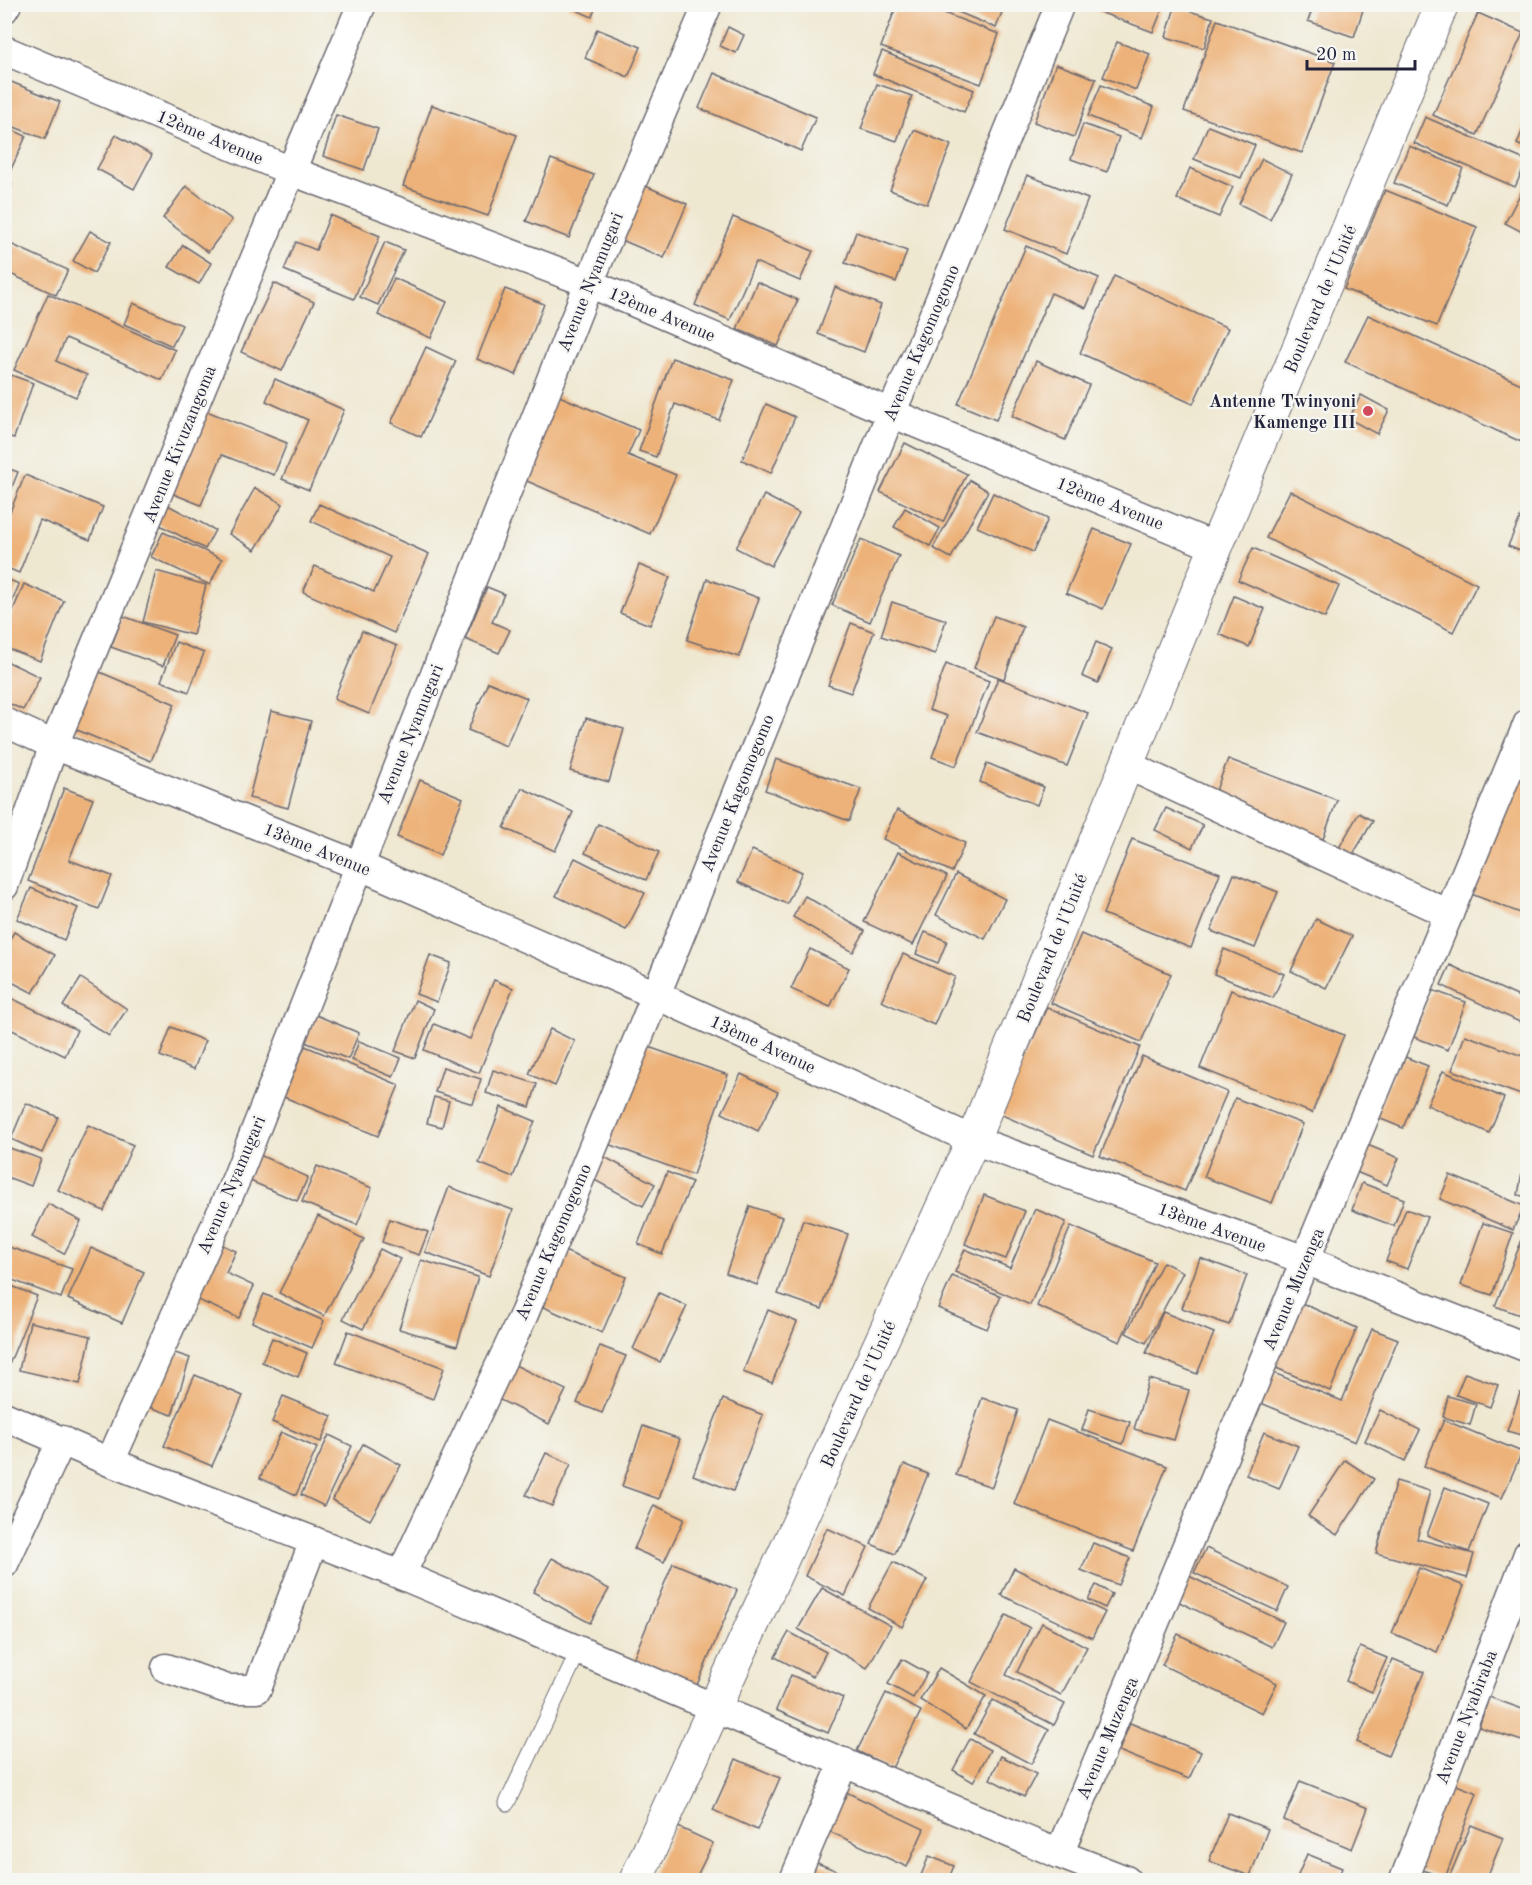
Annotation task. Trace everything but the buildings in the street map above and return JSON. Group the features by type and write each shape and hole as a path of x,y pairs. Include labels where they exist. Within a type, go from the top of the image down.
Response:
{"street":[{"path":"4,9 7,4"},
{"name":"Avenue Kivuzangoma","path":"4,886 54,745 362,4"},
{"name":"Avenue Nyamugari","path":"110,1462 237,1177 589,283 708,4"},
{"name":"Avenue Kagomogomo","path":"401,1575 524,1314 656,995 891,412 928,330 1060,4"},
{"name":"Boulevard de l'Unité","path":"636,1881 973,1140 1442,4"},
{"name":"12ème Avenue","path":"4,50 291,171 589,283 1216,547"},
{"name":"13ème Avenue","path":"4,722 54,745 358,865 656,995 973,1140 1305,1260 1527,1348"},
{"name":"Avenue Muzenga","path":"1059,1854 1527,723"},
{"path":"1127,765 1449,914"},
{"path":"4,1416 110,1462 401,1575 1059,1854 1094,1875 1126,1881"},
{"path":"4,1564 62,1440"},
{"path":"166,1668 227,1689 257,1689 314,1541"},
{"name":"Avenue Nyabiraba","path":"1404,1881 1527,1554"},
{"path":"794,1881 844,1762"}],"lane":[{"path":"507,1803 579,1650"}],"place":[{"name":"Antenne Twinyoni Kamenge III","path":"1368,411"}]}
